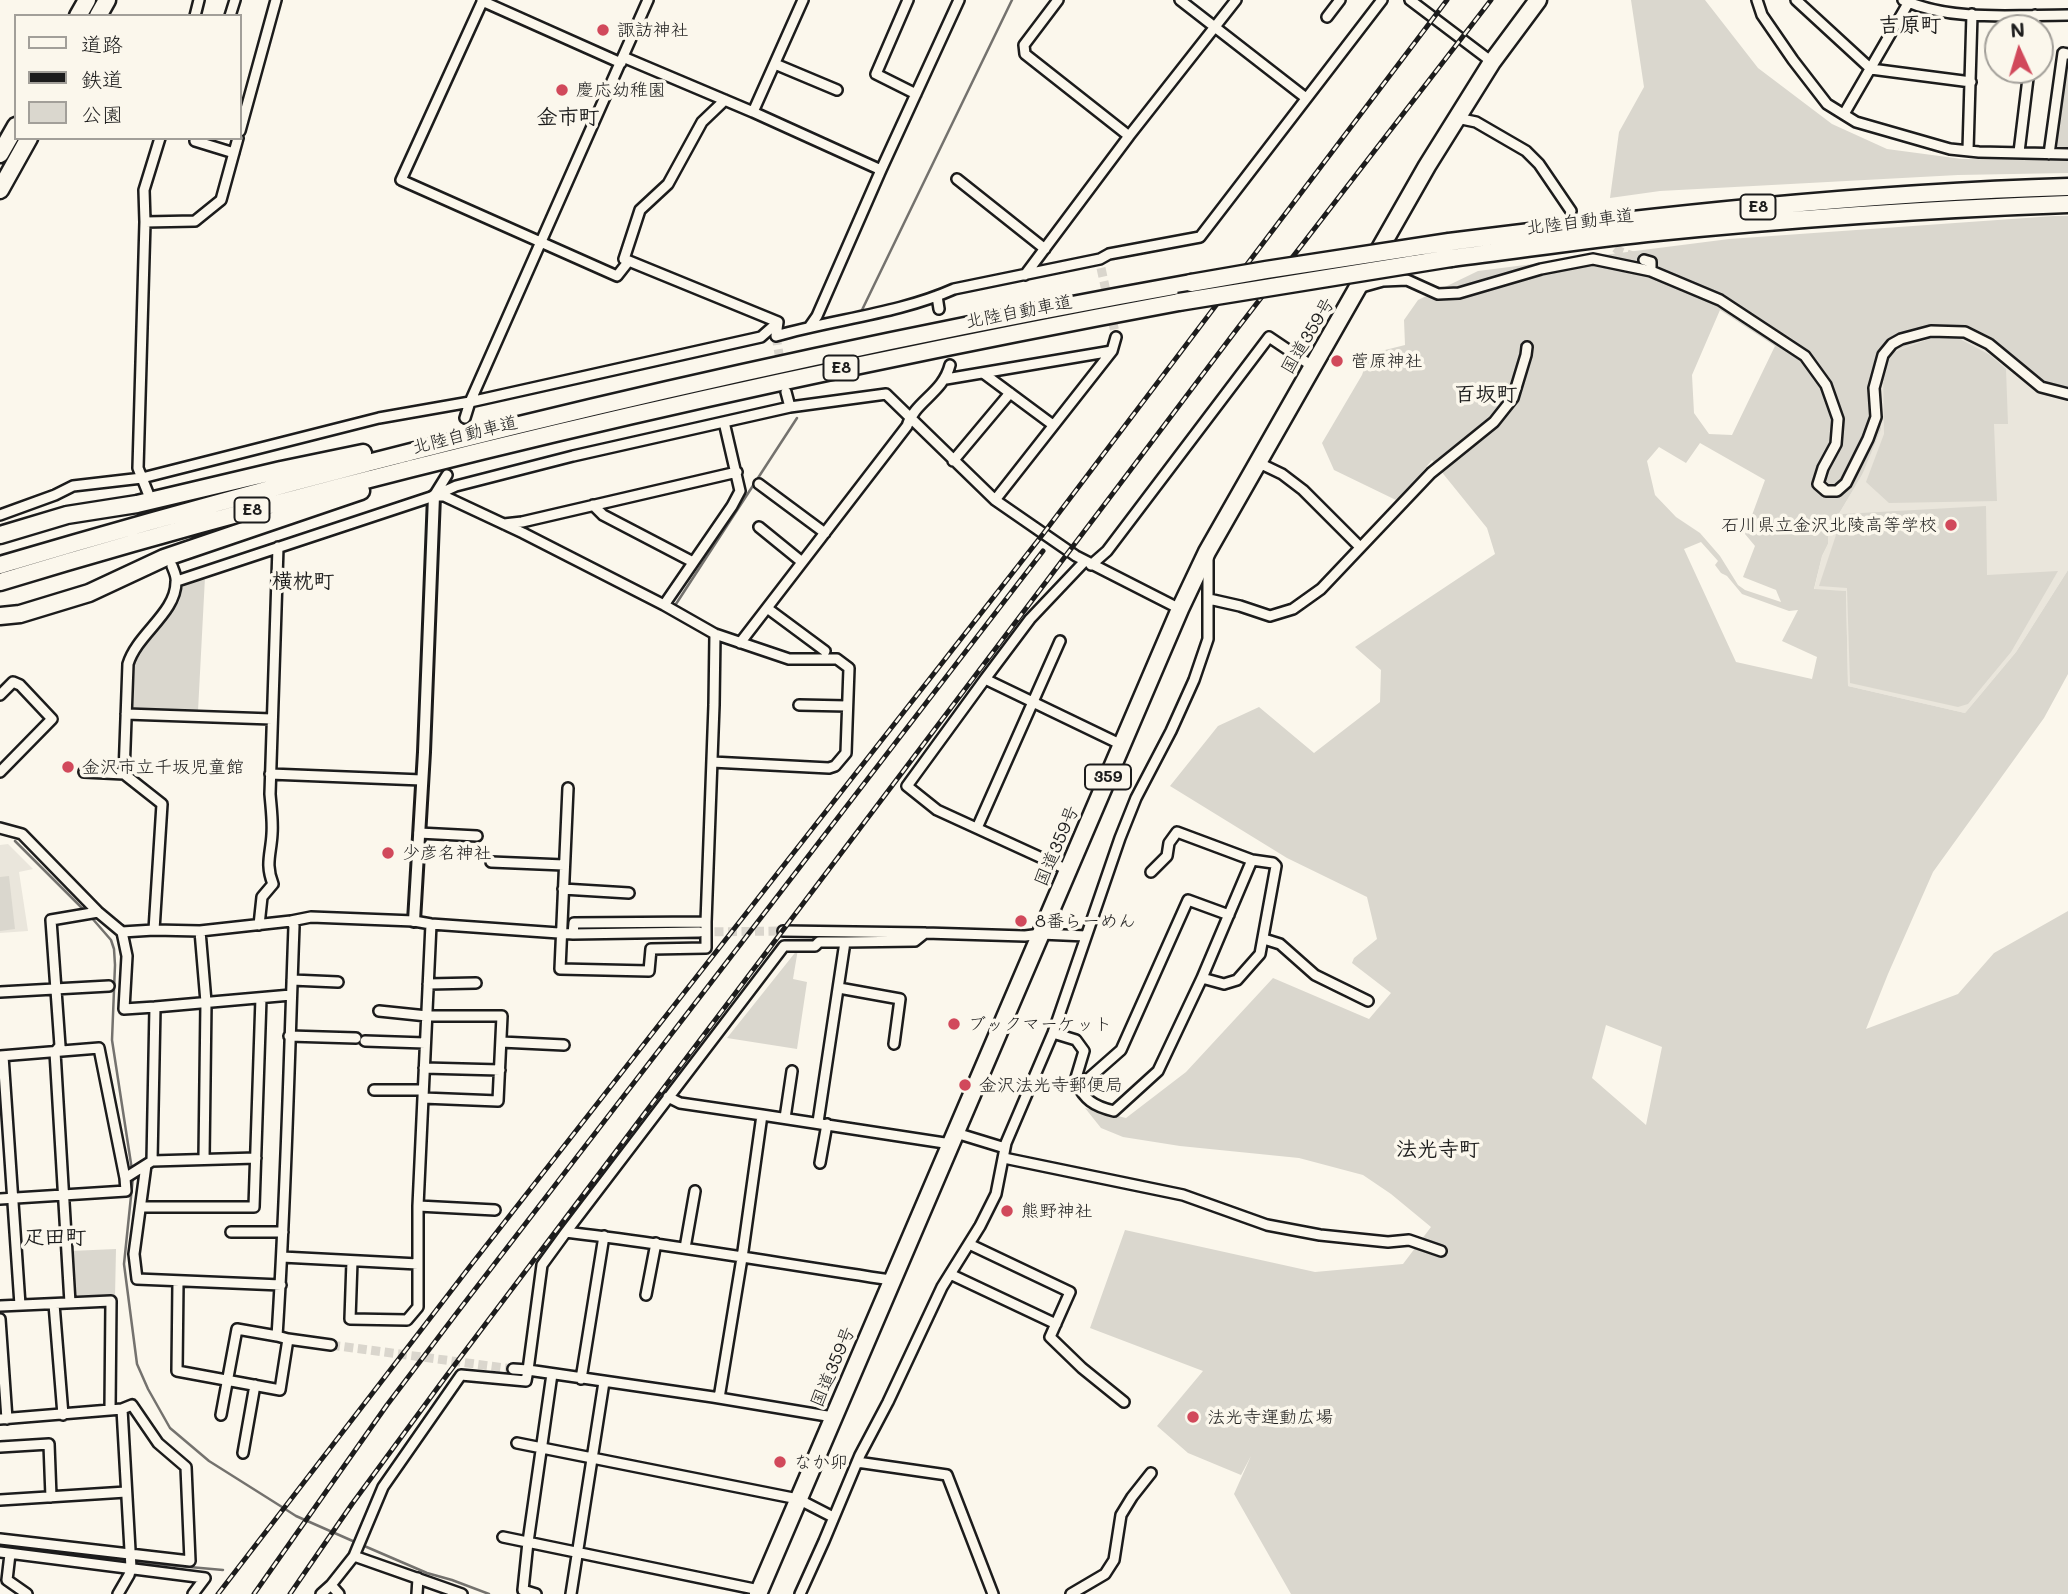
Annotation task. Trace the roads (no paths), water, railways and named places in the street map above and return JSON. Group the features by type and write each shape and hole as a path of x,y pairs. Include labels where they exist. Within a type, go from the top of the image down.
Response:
{"highway":[{"name":"国道359号","path":"758,1592 1180,609 1207,552 1427,166 1492,62 1538,0"},
{"path":"0,154 14,130"},
{"path":"0,190 28,140"},
{"name":"北陸自動車道","path":"0,582 135,542 506,444 814,373 1450,250 1642,218 1928,194 2068,187"},
{"name":"北陸自動車道","path":"0,565 267,489 619,400 904,338 1191,283 1266,270 1450,250 1730,225 2068,204"},
{"path":"0,535 67,515 138,504 281,470 574,407 619,400"},
{"path":"0,616 20,614 89,593 164,558 506,444"}],"street":[{"path":"242,124 276,0"},
{"path":"628,261 617,276 401,180 482,0 622,60 725,100 881,170"},
{"path":"465,418 648,0"},
{"path":"753,112 803,0"},
{"path":"908,0 876,74 916,94"},
{"path":"1059,0 1024,45 1025,54 1129,136"},
{"path":"1180,0 1306,98"},
{"path":"1025,275 1129,136 1236,0"},
{"path":"1327,17 1340,0"},
{"path":"778,322 775,336 870,314 954,289 1101,264 1109,254 1200,237 1382,0"},
{"path":"1410,0 1492,62"},
{"path":"1757,0 1762,15 1826,104 1856,122 1950,149 2068,154"},
{"path":"1796,0 1871,69 1971,82"},
{"path":"810,326 817,316 958,1"},
{"path":"1844,114 1908,1 1933,11 1984,15"},
{"path":"1968,150 1972,15"},
{"path":"2049,154 2063,53 2068,54"},
{"path":"775,64 836,90"},
{"path":"2019,152 2027,84"},
{"path":"725,100 702,122 668,184 640,210 624,259 778,322"},
{"path":"1457,118 1476,122 1526,151 1539,164 1571,211"},
{"path":"148,493 138,468 144,190 159,140"},
{"path":"195,140 234,153"},
{"path":"145,222 195,221 221,200 237,140"},
{"path":"957,179 1045,248"},
{"path":"1359,288 1383,281 1407,280 1438,294 1459,293 1541,269 1593,259 1651,271 1720,300 1805,356 1826,385 1838,419 1836,444 1818,484 1826,491 1837,491 1846,483 1868,439 1876,417 1874,388 1883,355 1892,344 1901,339 1931,331 1965,332 1989,344 2040,387 2068,394"},
{"path":"1643,260 1651,262 1651,271"},
{"path":"937,296 939,309"},
{"path":"0,514 74,486 142,478 379,418 470,402 761,337 778,322"},
{"path":"995,500 1112,351 1116,337"},
{"path":"1068,870 937,810 907,786 1030,619 1088,563 1108,551 1269,337 1312,366"},
{"path":"1209,599 1270,616 1293,609 1321,589 1431,473 1494,422 1513,398 1527,347"},
{"path":"946,379 1112,351"},
{"path":"740,643 906,426 909,418 946,379 950,365"},
{"path":"982,373 1053,425"},
{"path":"786,392 790,407"},
{"path":"953,461 1010,393"},
{"path":"177,581 434,496 456,486 573,456 790,407 886,394 995,500 1088,563 1180,609"},
{"path":"664,605 740,491 724,422"},
{"path":"1258,462 1282,474 1303,490 1360,547"},
{"path":"502,524 737,472"},
{"path":"414,921 434,496 447,475"},
{"path":"759,484 825,533"},
{"path":"434,496 444,496 523,533 715,634 789,659 837,659 849,668 846,752 835,766 829,768 712,762"},
{"path":"593,505 603,515 693,562"},
{"path":"759,527 803,562"},
{"path":"260,925 262,897 274,884 268,863 272,831 270,774 278,547"},
{"path":"800,1594 857,1462 950,1274 996,1194 1005,1153 1053,1033 1120,838 1136,798 1194,680 1208,639 1207,552"},
{"path":"124,774 128,664 132,651 171,603 177,581 172,566"},
{"path":"767,608 825,651"},
{"path":"568,788 560,969 649,971 651,949 706,948 715,634"},
{"path":"977,828 1060,641"},
{"path":"985,678 1122,745"},
{"path":"0,695 13,682 20,685 52,719 0,772"},
{"path":"799,705 848,706"},
{"path":"126,713 272,719"},
{"path":"85,772 124,774 162,804 154,930"},
{"path":"270,774 422,780"},
{"path":"0,828 22,834 92,913 122,932 200,932 312,917 414,921 561,933 699,932"},
{"path":"1151,872 1167,856 1169,843 1177,832 1252,860 1273,863 1276,866 1261,954 1237,980 1224,984 1202,978"},
{"path":"419,833 477,836"},
{"path":"1053,1033 1076,1040 1084,1051 1075,1081 1082,1093 1097,1107 1114,1111 1158,1071 1202,978 1252,860"},
{"path":"491,862 565,865"},
{"path":"563,889 629,893"},
{"path":"1079,1087 1121,1050 1188,900 1229,915"},
{"path":"70,1303 55,1052 60,1046 51,920 92,913"},
{"path":"277,1336 294,926 291,921"},
{"path":"573,933 574,923 706,922"},
{"path":"352,1261 350,1318 408,1320 418,1307 418,1206 430,924"},
{"path":"783,931 1086,936"},
{"path":"122,932 127,956 124,1009 291,995"},
{"path":"200,932 206,1002 204,1158"},
{"path":"321,1594 335,1591 354,1556 383,1488 461,1375 526,1381 542,1265 784,946 815,946 819,942 915,941 925,933"},
{"path":"1264,939 1280,944 1315,975 1368,1000"},
{"path":"820,1163 845,942"},
{"path":"292,980 338,982"},
{"path":"428,984 476,984"},
{"path":"0,992 109,986"},
{"path":"839,988 900,999 894,1044"},
{"path":"141,1207 254,1207 261,998"},
{"path":"155,1007 146,1165 134,1254 137,1279 281,1285"},
{"path":"374,1090 498,1101 502,1016 427,1016 379,1011"},
{"path":"289,1036 425,1043"},
{"path":"501,1042 564,1045"},
{"path":"0,1199 13,1198 64,1196 126,1191 128,1177 99,1048 1,1056 13,1198 20,1305"},
{"path":"424,1068 500,1070"},
{"path":"785,1118 792,1070"},
{"path":"668,1097 680,1103 953,1139 1183,1195 1267,1225 1334,1237 1388,1242 1409,1240 1441,1251"},
{"path":"719,1398 762,1115"},
{"path":"128,1177 146,1165 204,1158 256,1158"},
{"path":"685,1248 695,1191"},
{"path":"418,1206 495,1210"},
{"path":"232,1231 283,1232"},
{"path":"566,1232 656,1242 891,1280"},
{"path":"581,1379 604,1236"},
{"path":"646,1295 656,1242"},
{"path":"969,1244 1070,1292 1050,1337 1124,1402"},
{"path":"282,1257 418,1264"},
{"path":"950,1274 1056,1324"},
{"path":"178,1282 177,1371 280,1390 288,1339"},
{"path":"0,1307 111,1301 110,1410"},
{"path":"54,1304 62,1415"},
{"path":"0,1319 3,1419 122,1409 132,1405 158,1443 186,1467 190,1561 0,1539"},
{"path":"221,1415 237,1329 331,1345"},
{"path":"513,1369 833,1417"},
{"path":"536,1594 523,1590 552,1374"},
{"path":"571,1594 604,1382"},
{"path":"243,1454 255,1385"},
{"path":"118,1594 130,1575 131,1568 122,1409"},
{"path":"517,1443 798,1499 833,1517"},
{"path":"0,1447 49,1444 51,1497"},
{"path":"857,1462 947,1475 993,1594"},
{"path":"1071,1594 1105,1574 1114,1560 1121,1515 1151,1473"},
{"path":"0,1500 126,1492"},
{"path":"503,1537 758,1592"},
{"path":"0,1552 205,1578 193,1594"},
{"path":"10,1554 7,1580 27,1594"},
{"path":"354,1556 462,1594"},
{"path":"417,1594 418,1578"}],"waterway":[{"path":"862,310 1012,0"},
{"path":"676,604 797,418"},
{"path":"15,841 86,912"},
{"path":"91,917 111,940 114,949 112,1040 132,1170"},
{"path":"133,1177 124,1264 137,1364 170,1428 209,1461 296,1516 355,1542"},
{"path":"0,1545 126,1561"},
{"path":"362,1545 427,1573 489,1594"},
{"path":"134,1562 223,1570"}],"tunnel":[{"path":"1605,239 1619,251 1644,260"},
{"path":"1101,268 1116,337"},
{"path":"776,336 781,366"},
{"path":"150,498 169,558"},
{"path":"701,932 783,931"},
{"path":"331,1345 513,1369"}],"railway":[{"path":"218,1594 471,1265 1043,534 1447,0"},
{"path":"290,1594 444,1379 1237,329 1491,0"},
{"path":"254,1594 387,1405 1043,551"}],"place":[{"name":"諏訪神社","path":"603,30"},
{"name":"慶応幼稚園","path":"562,90"},
{"name":"菅原神社","path":"1337,361"},
{"name":"石川県立金沢北陵高等学校","path":"1951,525"},
{"name":"金沢市立千坂児童館","path":"68,767"},
{"name":"少彦名神社","path":"388,853"},
{"name":"8番らーめん","path":"1021,921"},
{"name":"ブックマーケット","path":"954,1024"},
{"name":"金沢法光寺郵便局","path":"965,1085"},
{"name":"熊野神社","path":"1007,1211"},
{"name":"法光寺運動広場","path":"1193,1417"},
{"name":"なか卯","path":"780,1462"}],"district":[{"name":"吉原町","path":"1910,26"},
{"name":"金市町","path":"568,118"},
{"name":"百坂町","path":"1486,395"},
{"name":"横枕町","path":"303,582"},
{"name":"法光寺町","path":"1438,1150"},
{"name":"疋田町","path":"55,1238"}]}
